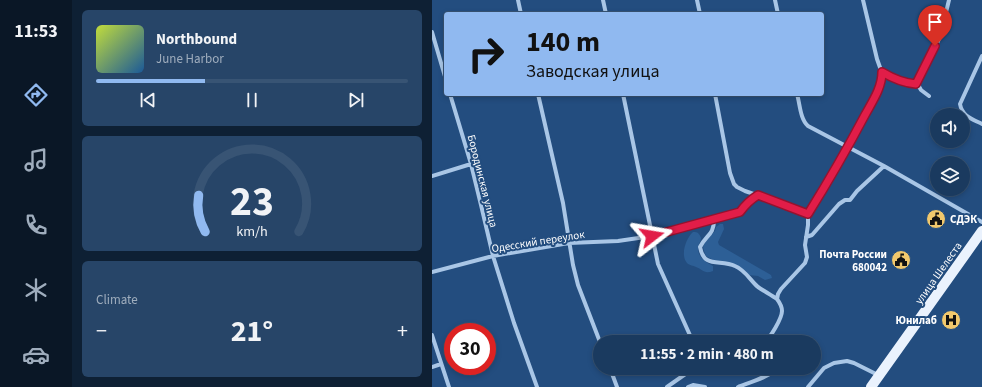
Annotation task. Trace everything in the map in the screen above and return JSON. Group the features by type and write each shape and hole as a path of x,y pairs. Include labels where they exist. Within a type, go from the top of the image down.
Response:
{"main road":[{"name":"улица Шелеста","path":"871,387 982,231"}],"street":[{"path":"518,0 521,12"},
{"path":"603,0 606,12"},
{"path":"697,0 700,12"},
{"path":"775,0 778,12"},
{"path":"777,299 779,292 805,262 807,257 805,250 808,214 848,147 876,93 882,78 882,72 877,59 863,0"},
{"path":"916,84 940,37 949,0"},
{"path":"432,32 444,73"},
{"path":"982,56 960,104 964,113 982,124"},
{"path":"882,72 904,82 916,84 929,96"},
{"name":"Бородинская улица","path":"451,96 482,205 492,256 537,387"},
{"path":"538,96 563,203 569,243 578,285 597,335"},
{"path":"623,96 658,264 690,335"},
{"path":"715,96 730,173 737,187 808,214"},
{"path":"798,96 805,123 808,126 884,166 982,222"},
{"path":"432,176 471,164"},
{"path":"806,237 812,235 839,204 845,200 850,200 884,166"},
{"name":"Одесский переулок","path":"432,272 492,256 569,243 618,241 652,236 740,212 751,199 758,195"},
{"path":"714,220 714,227 700,247 703,256 708,261 725,262 743,270 757,286 777,299 781,304 782,313 771,335"},
{"path":"432,334 448,387"},
{"path":"808,387 824,368 834,363 848,361 879,376"},
{"path":"432,367 441,364"},
{"path":"613,375 617,387"},
{"path":"667,387 684,375"},
{"path":"738,387 768,375"},
{"path":"688,387 705,387"}],"shaded area":[{"path":"720,224 723,224 724,229 718,242 719,245 771,275 772,278 765,280 758,276 749,275 706,256 703,247 705,242"},
{"path":"693,232 700,235 701,238 698,248 699,254 713,266 713,271 704,271 688,264 685,260 684,251 686,242"}],"place":[{"name":"СДЭК","path":"936,219"},
{"name":"Почта России 680042","path":"901,260"},
{"name":"Юнилаб","path":"951,320"}],"route":[{"path":"652,236 740,212 751,199 758,195 808,214 848,147 876,93 882,78 882,72 904,82 916,84 935,46"}]}
